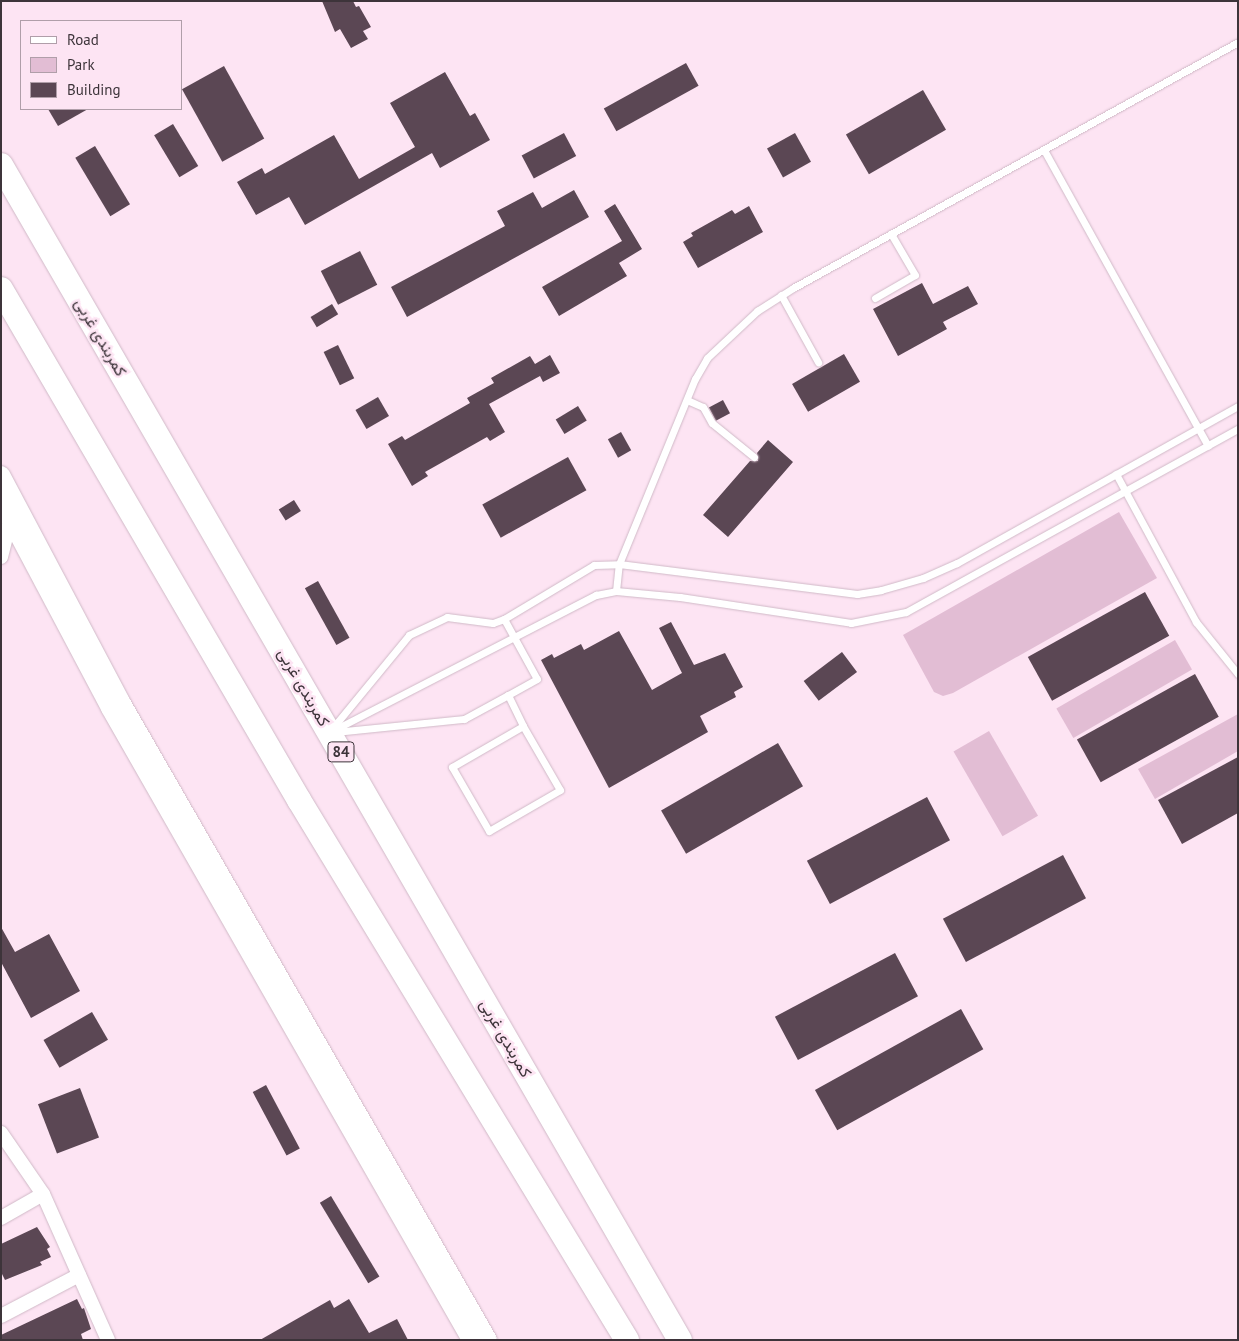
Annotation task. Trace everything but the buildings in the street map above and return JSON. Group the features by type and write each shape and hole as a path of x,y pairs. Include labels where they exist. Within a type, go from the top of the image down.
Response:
{"highway":[{"name":"کمربندی غربی","path":"1,165 680,1340"},
{"path":"1,289 299,800 627,1340"}],"street":[{"path":"1,475 121,702 488,1340"},
{"path":"1,502 110,708 471,1340"},
{"path":"1,557 10,520"},
{"path":"1,1133 43,1194 108,1340"},
{"path":"1,1218 43,1194"},
{"path":"1,1316 79,1275"}],"lane":[{"path":"616,591 619,564 687,400 707,358 757,311 891,234 1238,42"},
{"path":"1044,150 1208,446"},
{"path":"875,298 914,275 891,234"},
{"path":"782,295 818,362"},
{"path":"687,400 703,407 712,424 754,457"},
{"path":"330,732 409,635 447,617 493,623 504,619 594,564 619,564 858,594 922,578 956,563 1238,406"},
{"path":"330,732 596,595 616,591 680,597 851,623 875,620 906,612 1238,429"},
{"path":"1116,474 1196,622 1238,674"},
{"path":"330,732 464,719 537,679 504,619"},
{"path":"508,695 523,726 560,790 489,831 452,767 523,726"}],"green space":[{"path":"1119,512 1157,578 953,693 943,696 934,692 903,635"},
{"path":"1175,640 1192,669 1073,738 1056,708"},
{"path":"1238,714 1238,751 1155,799 1138,769"},
{"path":"989,731 1038,816 1002,836 953,752"}]}
